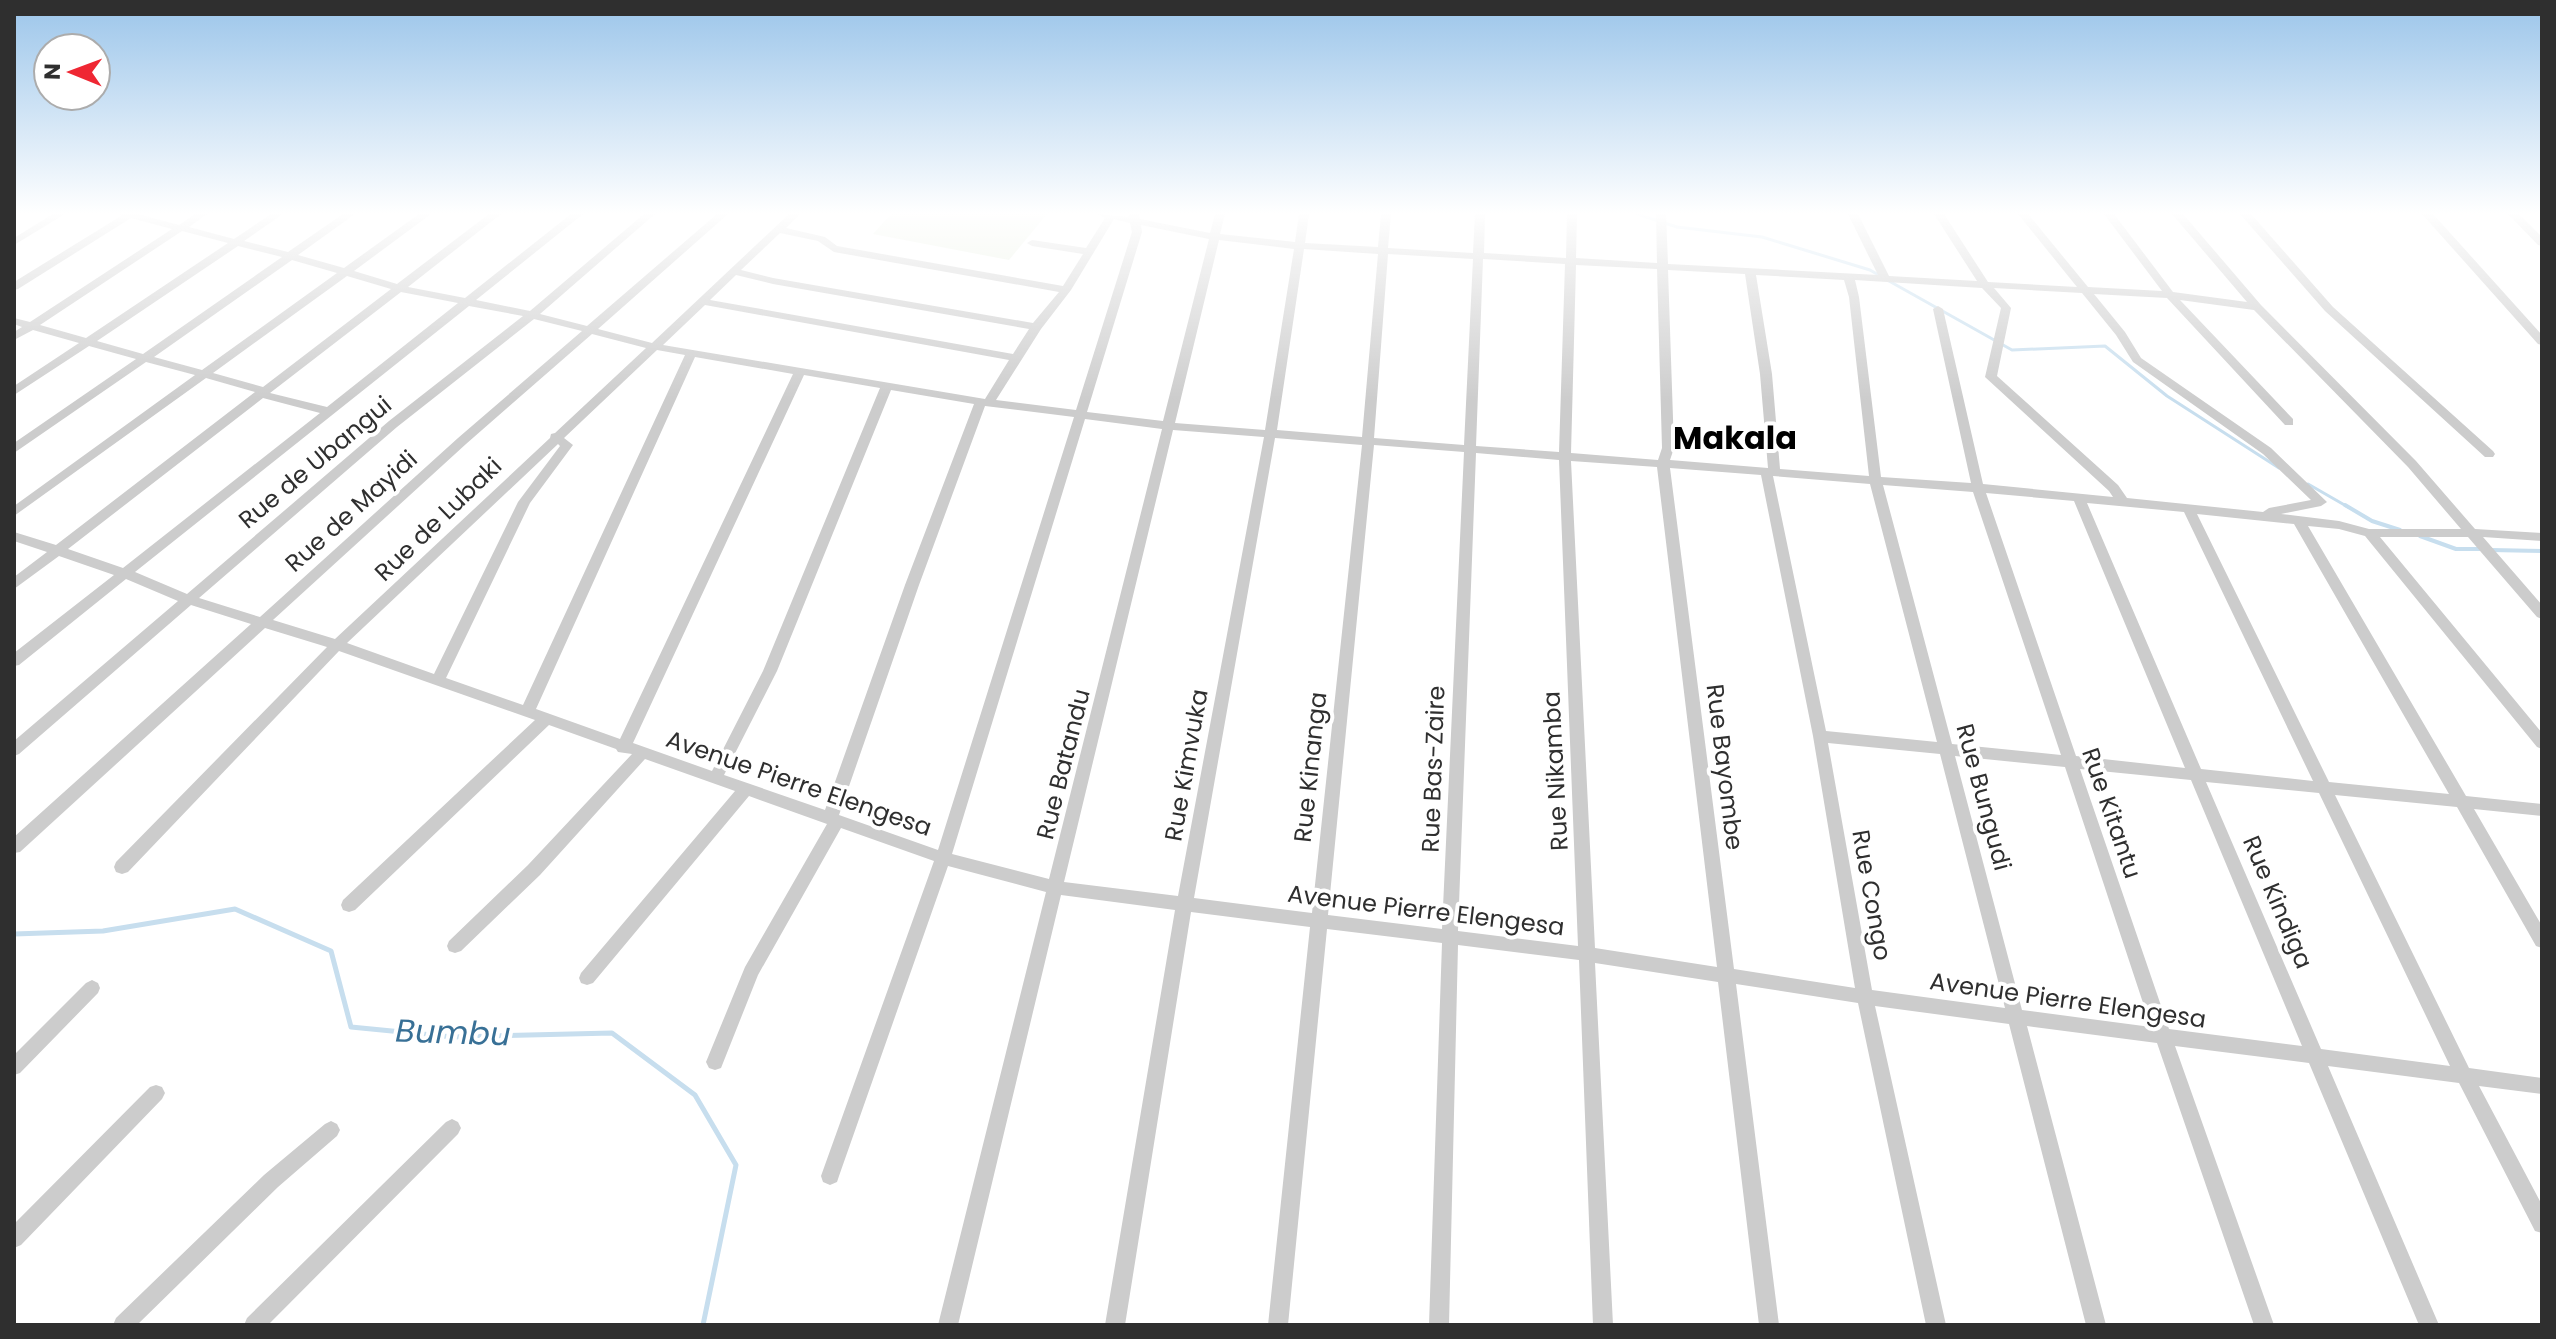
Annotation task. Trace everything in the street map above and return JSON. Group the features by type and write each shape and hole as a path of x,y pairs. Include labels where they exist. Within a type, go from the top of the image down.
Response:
{"street":[{"path":"14,337 107,276"},
{"path":"14,391 186,276"},
{"path":"14,449 262,276"},
{"path":"14,512 341,276"},
{"path":"361,276 398,288 532,315 691,354 984,403 1170,426 1875,478 2255,515 2339,525 2369,533 2473,533 2542,537"},
{"path":"14,584 413,276"},
{"path":"14,661 500,276"},
{"name":"Rue de Ubangui","path":"14,750 393,424 577,276"},
{"name":"Rue de Mayidi","path":"14,847 260,622 651,276"},
{"name":"Rue de Lubaki","path":"122,867 337,645 651,346 731,276"},
{"path":"754,276 1036,327"},
{"path":"990,276 1066,290"},
{"path":"715,1062 751,972 834,820 912,585 984,403 1075,276"},
{"path":"830,1176 943,858 1123,276"},
{"name":"Rue Batandu","path":"948,1325 1206,276"},
{"name":"Rue Kimvuka","path":"1115,1325 1136,1217 1184,904 1271,434 1294,276"},
{"name":"Rue Kinanga","path":"1278,1325 1368,441 1381,276"},
{"name":"Rue Bas-Zaire","path":"1439,1325 1450,936 1479,276"},
{"name":"Rue Nikamba","path":"1570,276 1565,456 1603,1325"},
{"name":"Rue Bayombe","path":"1662,276 1668,448 1663,463 1769,1325"},
{"name":"Rue Congo","path":"1751,276 1766,374 1770,472 1865,997 1936,1325"},
{"path":"1828,276 2170,295 2257,307"},
{"path":"1979,276 2006,308 1991,377 2114,488 2122,501"},
{"path":"2074,276 2121,334 2137,360 2267,451 2321,502 2255,515"},
{"path":"2156,276 2289,422"},
{"path":"2231,276 2412,464 2542,614"},
{"path":"2299,276 2318,298 2489,454"},
{"path":"2483,276 2542,342"},
{"name":"Rue Bungudi","path":"1849,278 1854,297 1875,478 2096,1325"},
{"path":"705,302 1016,358"},
{"name":"Rue Kitantu","path":"1938,309 1978,488 2264,1325"},
{"path":"14,321 328,411"},
{"path":"527,712 691,354"},
{"path":"623,748 800,371"},
{"path":"715,779 770,671 887,386"},
{"path":"438,681 524,502 567,445 555,437"},
{"name":"Rue Kindiga","path":"2079,499 2429,1325"},
{"path":"2188,508 2464,1076 2542,1224"},
{"path":"2299,521 2542,941"},
{"path":"2369,533 2542,743"},
{"name":"Avenue Pierre Elengesa","path":"14,536 124,573 186,599 337,645 943,858 1057,888 1587,954 1865,997 2318,1059 2542,1086"},
{"path":"349,905 545,720"},
{"path":"1820,736 2542,810"},
{"path":"455,946 534,870 641,754"},
{"path":"587,978 745,790"},
{"path":"14,1067 92,988"},
{"path":"14,1238 156,1093"},
{"path":"254,1325 452,1128"},
{"path":"123,1325 271,1181 331,1130"}],"waterway":[{"path":"1889,281 2012,350 2105,346 2167,396 2279,468"},
{"path":"2308,484 2348,507"},
{"path":"2345,505 2372,521 2400,530"},
{"path":"2420,536 2456,549 2481,549"},
{"path":"2490,550 2542,551"},
{"name":"Bumbu","path":"14,934 103,931 235,909 331,951 351,1027 453,1037 612,1033 695,1095 736,1165 703,1325"}],"district":[{"name":"Makala","path":"1735,437"}]}
